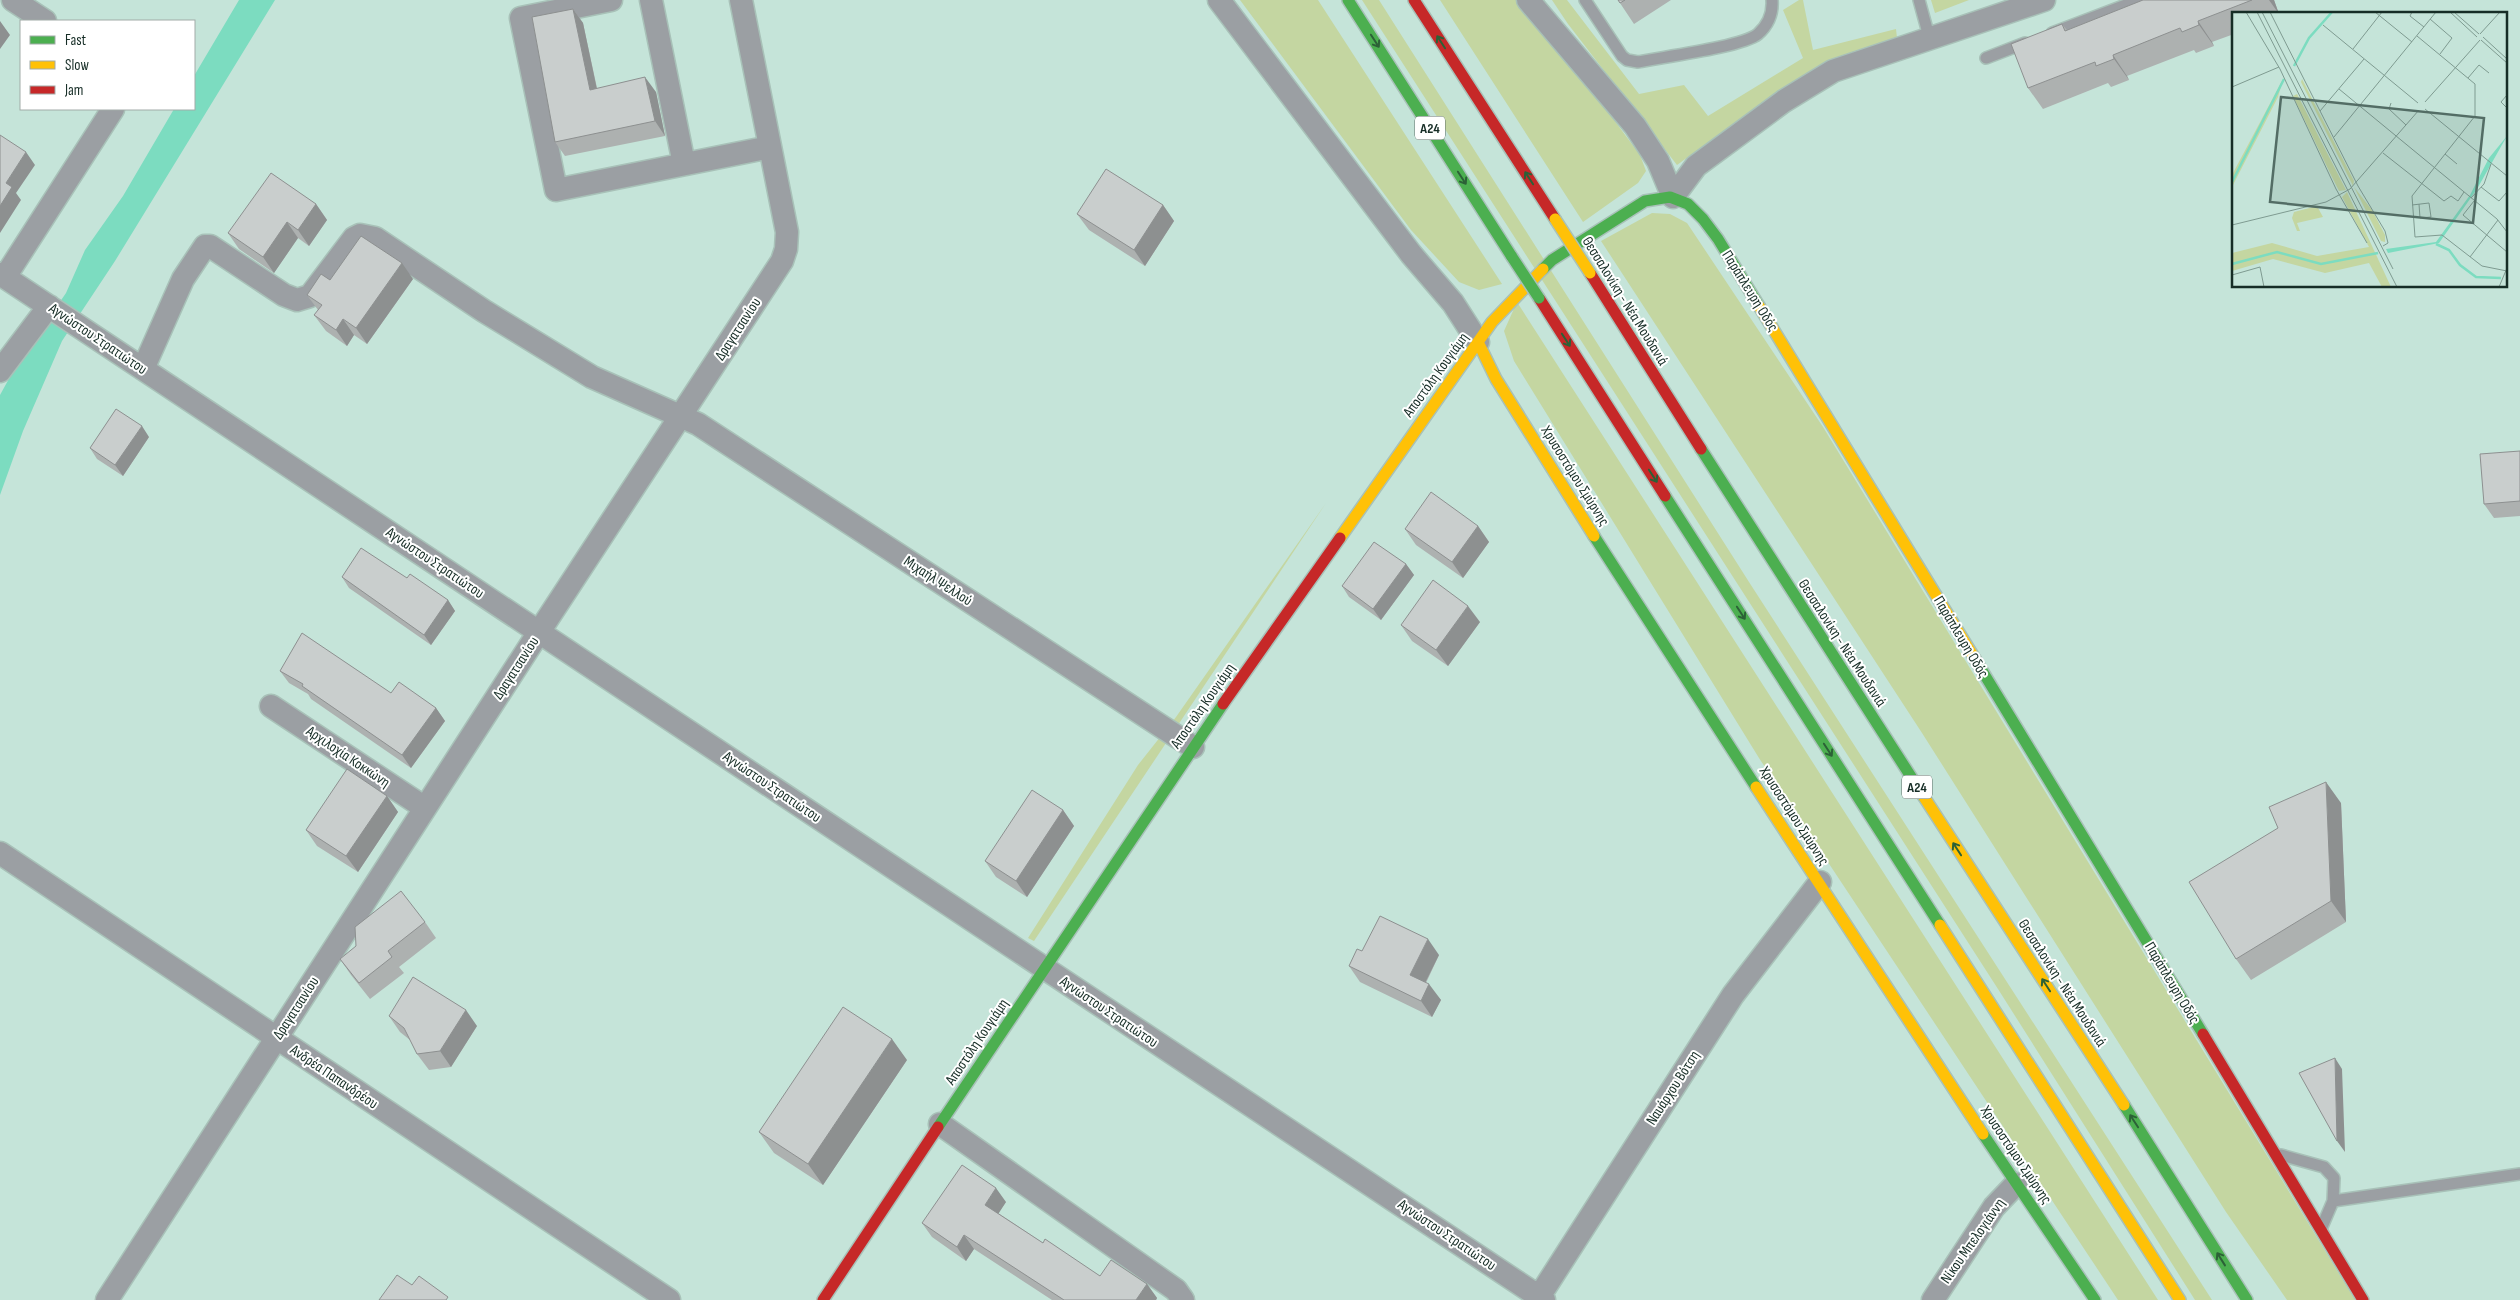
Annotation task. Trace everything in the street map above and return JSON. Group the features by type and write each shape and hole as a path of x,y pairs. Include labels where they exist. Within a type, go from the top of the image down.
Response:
{"main road":[{"name":"Α24","path":"1348,0 2180,1300"},
{"name":"Θεσσαλονίκη - Νέα Μουδανιά","path":"1414,0 1590,273 1775,568 2145,1138 2247,1300"},
{"name":"Αποστόλη Κουγιάμη","path":"823,1300 1193,747 1492,322 1552,260 1645,201 1662,195 1673,197"},
{"name":"Παράπλευρη Οδός","path":"1673,197 1689,203 1722,246 2363,1300"},
{"name":"Χρυσοστόμου Σμύρνης","path":"1478,342 1496,379 1654,632 1820,882 2016,1184 2095,1300"},
{"path":"1480,379 1496,379"},
{"path":"1445,388 1464,382"}],"street":[{"path":"13,0 43,20"},
{"path":"611,0 521,18 556,190 770,147"},
{"path":"651,0 684,164"},
{"name":"Δραγατσανίου","path":"107,1300 539,632 683,415 785,254 787,232 740,0"},
{"path":"1219,0 1411,254 1453,303 1478,342"},
{"path":"1528,0 1635,126 1658,162 1673,197"},
{"path":"1673,197 1696,166 1808,85 1834,71 2044,0"},
{"path":"2,275 113,110"},
{"name":"Μιχαήλ Ψελλού","path":"143,368 184,279 205,246 210,246 284,295 297,300 310,296 354,238 367,235 386,244 484,311 592,377 683,415 1193,747"},
{"name":"Αγνώστου Στρατιώτου","path":"2,275 1540,1299"},
{"path":"0,371 49,306"},
{"name":"Αρχιλοχία Κοκκώνη","path":"271,706 425,808"},
{"name":"Ανδρέα Παπανδρέου","path":"0,853 669,1300"},
{"name":"Ναυάρχου Βότση","path":"1540,1299 1733,995 1820,882"},
{"path":"940,1124 1176,1290 1183,1300"},
{"name":"Νίκου Μπελογιάννη","path":"1933,1300 1994,1206 2016,1184"}],"lane":[{"path":"1585,0 1622,56 1627,60 1638,62 1741,42 1757,35 1766,25 1773,10 1772,0"},
{"path":"1920,0 1930,40"},
{"path":"1986,58 2110,5 2139,0"},
{"path":"2274,1153 2324,1166 2330,1171 2336,1188 2333,1201 2321,1230"},
{"path":"2333,1201 2520,1174"}],"shaded area":[{"path":"239,0 275,0 115,261 62,341 23,431 0,495 0,395 16,366 66,293 85,250 123,196 173,110 195,110 195,74"},
{"path":"1240,0 1318,0 1502,284 1479,290 1459,282 1411,230"},
{"path":"1362,0 1379,0 1749,582 2212,1300 2195,1300 1998,989"},
{"path":"1440,0 1518,0 1577,70 1640,155 1646,171 1638,183 1583,222"},
{"path":"1552,0 1567,0 1639,94 1684,85 1708,116 1803,58 1783,10 1799,0 1803,0 1813,50 1896,29 1897,38 1826,61 1776,93 1677,165 1568,24"},
{"path":"1931,0 1969,0 1935,13"},
{"path":"1652,213 1670,214 1687,223 1823,427 2355,1300 2287,1300 2226,1212 1922,733 1601,241"},
{"path":"1517,302 2158,1300 2118,1300 1759,758 1514,361 1504,331"},
{"path":"1326,503 1034,941 1028,938 1138,765 1176,717"}],"building":[{"path":"2143,0 2252,0 2198,21 2199,25 2182,32 2180,28 2113,55 2114,59 2096,66 2095,62 2028,88 2011,44 2062,24 2065,31"},
{"path":"573,9 590,90 645,77 655,121 555,142 532,17"},
{"path":"0,135 26,152 6,183 12,187 0,206"},
{"path":"1106,169 1163,205 1134,250 1077,214"},
{"path":"271,173 316,204 298,230 287,222 263,257 228,233"},
{"path":"361,236 402,263 356,328 343,319 336,330 314,315 322,305 307,295 321,274 330,280"},
{"path":"116,409 142,426 115,465 90,448"},
{"path":"2520,451 2520,501 2484,504 2480,454"},
{"path":"1431,492 1478,526 1452,562 1405,529"},
{"path":"1374,542 1406,564 1373,609 1342,586"},
{"path":"361,548 407,578 410,574 448,600 424,635 342,577"},
{"path":"1433,580 1468,606 1436,650 1401,625"},
{"path":"302,633 391,693 399,682 436,708 402,755 302,686 303,684 280,671"},
{"path":"347,769 387,796 346,856 306,830"},
{"path":"2326,782 2331,901 2236,959 2189,882 2278,828 2269,807"},
{"path":"1032,790 1063,810 1016,881 985,861"},
{"path":"401,891 425,922 388,951 392,957 359,983 340,959 356,946 355,927"},
{"path":"1380,916 1428,939 1410,975 1429,984 1421,1001 1349,966 1357,949 1362,951"},
{"path":"413,977 466,1010 440,1051 417,1054 404,1028 389,1016"},
{"path":"843,1007 892,1039 808,1164 759,1132"},
{"path":"2335,1058 2337,1141 2299,1073"},
{"path":"962,1165 996,1188 985,1205 1043,1243 1045,1239 1100,1276 1111,1260 1147,1284 1136,1300 1064,1300 964,1235 957,1247 922,1223"},
{"path":"397,1275 412,1285 419,1276 448,1297 446,1300 379,1300"}],"traffic: fast":[{"path":"1348,0 1512,257"},
{"path":"1543,269 1552,260 1645,201 1670,197 1688,204 1703,219 1718,239 1759,306"},
{"path":"1512,257 1539,298"},
{"path":"1701,449 1924,797"},
{"path":"1665,496 1940,925"},
{"path":"1594,536 1756,787"},
{"path":"1975,659 2203,1034"},
{"path":"938,1127 1223,704"},
{"path":"2124,1105 2247,1300"},
{"path":"1983,1134 2095,1300"}],"traffic: slow":[{"path":"1555,219 1590,273"},
{"path":"1340,538 1492,322 1543,269"},
{"path":"1759,306 1975,659"},
{"path":"1478,342 1496,379 1594,536"},
{"path":"1756,787 1983,1134"},
{"path":"1924,797 2124,1105"},
{"path":"1940,925 2180,1300"}],"traffic: jam":[{"path":"1414,0 1555,219"},
{"path":"1590,273 1701,449"},
{"path":"1539,298 1665,496"},
{"path":"1223,704 1340,538"},
{"path":"2203,1034 2363,1300"},
{"path":"823,1300 938,1127"}]}
